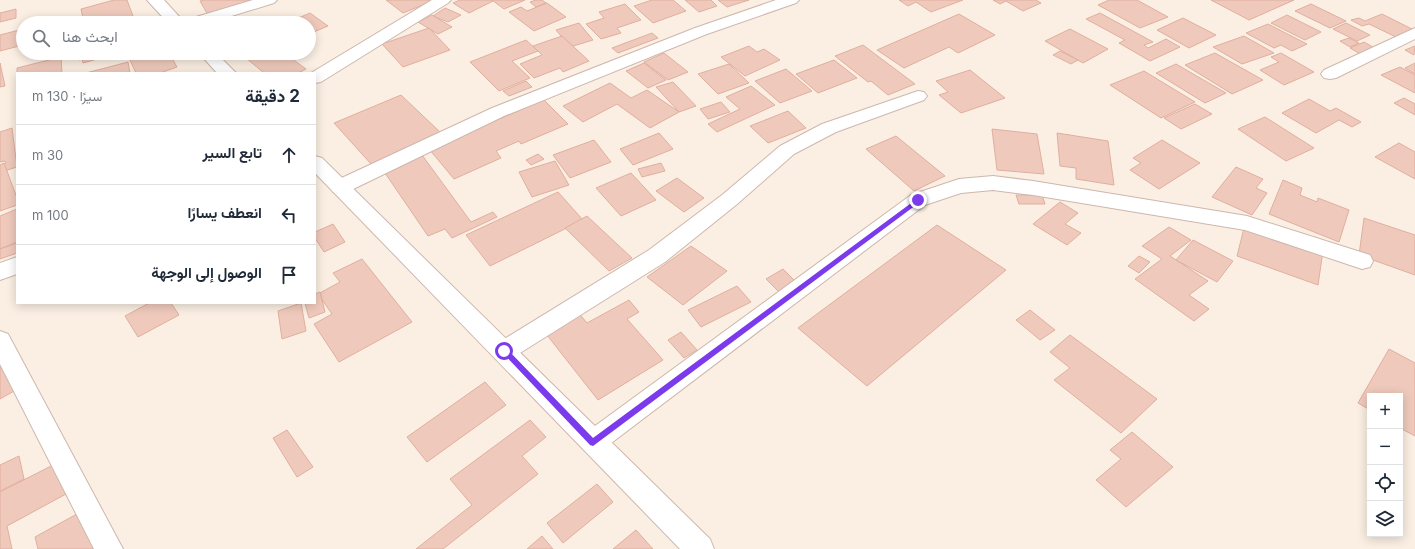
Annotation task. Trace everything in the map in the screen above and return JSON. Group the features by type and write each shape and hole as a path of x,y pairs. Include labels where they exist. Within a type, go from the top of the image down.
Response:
{"street":[{"path":"155,0 171,16"},
{"path":"215,16 269,0"},
{"path":"316,77 443,0"},
{"path":"340,187 498,112 701,31 791,0"},
{"path":"1330,74 1415,34"},
{"path":"214,60 226,72"},
{"path":"504,351 657,256 729,200 787,150 828,128 918,96"},
{"path":"316,163 700,549"},
{"path":"593,442 918,200 959,186 993,183 1033,188 1247,223 1362,261"},
{"path":"0,272 16,265"},
{"path":"0,341 109,549"}],"building":[{"path":"114,0 127,0 133,16 82,16 81,9"},
{"path":"258,0 208,15 200,1"},
{"path":"386,0 435,0 403,13"},
{"path":"460,0 493,1 469,13 453,3"},
{"path":"492,0 525,0 504,9"},
{"path":"542,0 546,3 536,7 530,2"},
{"path":"652,0 673,0 686,11 653,23 634,6"},
{"path":"685,0 711,0 717,6 699,12"},
{"path":"718,0 749,0 727,7"},
{"path":"899,0 963,0 931,12 916,2 908,6"},
{"path":"993,0 1036,0 1041,3 1023,11 1006,1 1000,4"},
{"path":"1109,0 1137,0 1168,17 1140,28 1098,5"},
{"path":"1211,0 1294,0 1249,20"},
{"path":"547,3 566,17 534,31 509,12 521,7 527,11"},
{"path":"625,4 641,20 617,28 621,33 601,39 586,24 604,18 599,12"},
{"path":"1311,4 1346,21 1330,28 1295,11"},
{"path":"445,8 461,15 448,22 433,16"},
{"path":"16,9 16,18 0,22 0,13"},
{"path":"310,13 314,16 303,16"},
{"path":"1100,13 1153,42 1144,45 1148,48 1166,39 1180,47 1150,61 1119,43 1125,40 1086,19"},
{"path":"959,14 995,35 958,53 949,47 904,68 877,50"},
{"path":"1382,14 1414,30 1396,37 1369,24 1362,26 1351,20 1359,18 1365,21"},
{"path":"432,15 452,27 438,34 418,22"},
{"path":"1287,15 1321,32 1305,40 1271,23"},
{"path":"316,17 328,26 316,31"},
{"path":"1183,18 1216,35 1189,48 1157,30"},
{"path":"579,23 593,40 570,47 556,30"},
{"path":"1346,23 1370,35 1357,41 1333,29"},
{"path":"1268,24 1307,44 1292,51 1281,45 1274,48 1246,33"},
{"path":"429,28 450,50 403,67 382,44"},
{"path":"1070,29 1108,49 1083,63 1045,41"},
{"path":"16,31 16,47 0,51 0,35"},
{"path":"652,33 658,38 618,53 612,48"},
{"path":"562,36 589,61 563,72 560,68 534,78 520,64 542,55 533,46"},
{"path":"1244,36 1274,53 1242,64 1213,47"},
{"path":"1349,38 1359,43 1350,47 1340,41"},
{"path":"526,40 538,51 512,61 530,78 499,91 470,62"},
{"path":"1364,42 1378,50 1364,56 1350,48"},
{"path":"863,45 915,84 888,95 871,81 868,82 835,56"},
{"path":"749,46 757,52 764,49 780,60 745,76 721,57"},
{"path":"1415,46 1414,55 1405,50"},
{"path":"1060,51 1078,60 1071,64 1053,55"},
{"path":"664,53 688,72 668,80 644,62"},
{"path":"1215,53 1263,80 1232,94 1185,65"},
{"path":"1281,53 1314,72 1284,85 1260,70 1279,62 1271,57"},
{"path":"49,60 61,60 62,72 17,72 17,68"},
{"path":"82,60 94,60 83,63"},
{"path":"130,60 173,60 177,67 163,72 136,72"},
{"path":"248,60 294,60 306,69 300,72 263,72"},
{"path":"834,60 857,78 818,93 796,74"},
{"path":"128,62 130,72 90,72"},
{"path":"0,63 5,86 0,87"},
{"path":"644,63 666,80 648,88 626,71"},
{"path":"1415,63 1415,74 1405,68"},
{"path":"729,64 749,83 718,94 698,74"},
{"path":"1176,64 1226,93 1205,103 1156,73"},
{"path":"1400,67 1415,75 1415,93 1381,75"},
{"path":"786,69 812,91 780,103 755,81"},
{"path":"970,70 1005,98 961,113 939,95 948,92 936,81"},
{"path":"1144,71 1195,102 1161,118 1110,85"},
{"path":"526,81 532,87 509,96 503,91"},
{"path":"673,82 696,106 679,112 656,87"},
{"path":"610,83 631,98 647,90 679,112 650,128 617,104 583,122 563,106"},
{"path":"751,86 775,105 717,132 708,124 740,109 726,97"},
{"path":"401,95 440,132 371,164 334,123"},
{"path":"1404,98 1415,104 1415,115 1394,103"},
{"path":"1309,99 1330,111 1336,108 1361,122 1352,127 1339,120 1316,133 1282,113"},
{"path":"544,100 568,124 521,144 519,141 496,151 501,158 454,179 429,149"},
{"path":"721,102 730,112 708,119 700,109"},
{"path":"1195,104 1212,114 1181,129 1164,118"},
{"path":"788,111 806,128 768,143 750,126"},
{"path":"1265,117 1314,148 1286,161 1238,129"},
{"path":"12,128 16,159 16,167 1,172 1,165 6,163 5,161 0,162 0,132"},
{"path":"992,129 1037,134 1044,174 997,170"},
{"path":"659,133 673,149 633,165 620,149"},
{"path":"1057,133 1108,141 1114,185 1076,179 1076,168 1060,166"},
{"path":"896,136 945,176 914,191 866,149"},
{"path":"594,140 611,162 570,178 553,155"},
{"path":"1162,140 1200,163 1159,189 1130,170 1141,163 1133,158"},
{"path":"1399,143 1415,152 1415,179 1375,157"},
{"path":"538,154 544,159 531,165 526,160"},
{"path":"422,155 471,222 493,212 497,217 452,238 445,229 428,236 383,170"},
{"path":"555,161 569,185 532,197 519,172"},
{"path":"4,163 16,195 16,205 0,211 0,165"},
{"path":"661,163 665,171 642,177 638,169"},
{"path":"1236,167 1263,179 1256,188 1267,193 1252,215 1212,197"},
{"path":"631,173 656,200 621,216 596,188"},
{"path":"677,178 704,198 684,212 656,191"},
{"path":"1283,180 1302,188 1300,195 1317,202 1318,198 1349,210 1339,242 1269,214"},
{"path":"558,192 583,220 490,266 466,235"},
{"path":"1016,195 1042,195 1045,204 1019,204"},
{"path":"1060,202 1078,213 1065,224 1081,233 1067,245 1033,224"},
{"path":"16,209 16,242 0,249 0,216"},
{"path":"587,216 632,258 609,271 565,228"},
{"path":"1364,218 1415,235 1415,275 1359,255"},
{"path":"333,224 345,242 324,252 316,240 316,232"},
{"path":"1245,224 1323,251 1318,285 1237,256"},
{"path":"937,225 1006,270 867,386 798,328"},
{"path":"1169,227 1191,240 1170,256 1208,281 1189,295 1209,309 1194,321 1135,279 1162,259 1142,246"},
{"path":"1193,240 1233,261 1217,282 1176,260"},
{"path":"16,243 16,253 0,259 0,249"},
{"path":"691,246 727,271 683,305 647,277"},
{"path":"1139,256 1150,262 1139,273 1128,266"},
{"path":"362,259 412,322 339,362 314,324 332,314 318,294 340,282 333,273"},
{"path":"783,269 796,282 779,292 766,279"},
{"path":"737,286 751,302 701,327 688,310"},
{"path":"320,292 325,312 309,318 305,304 316,304 316,294"},
{"path":"629,300 639,312 627,319 663,360 598,400 543,330 577,311 587,323"},
{"path":"147,304 172,304 179,315 138,337 125,316"},
{"path":"301,304 306,331 282,339 278,311"},
{"path":"1030,310 1055,330 1040,340 1016,320"},
{"path":"681,332 697,350 684,358 668,340"},
{"path":"1070,335 1157,399 1121,433 1054,380 1070,368 1050,352"},
{"path":"1389,349 1415,363 1415,436 1403,430 1403,393 1367,393 1367,408 1358,403"},
{"path":"0,363 14,391 0,399"},
{"path":"485,382 506,405 427,462 407,437"},
{"path":"530,420 546,437 522,456 538,474 443,549 416,549 472,505 450,479"},
{"path":"287,430 313,467 297,477 273,438"},
{"path":"1132,432 1173,467 1126,507 1096,480 1121,459 1110,450"},
{"path":"19,456 24,479 0,491 0,465"},
{"path":"57,463 66,494 7,526 12,549 0,549 0,492"},
{"path":"597,484 613,502 563,543 547,523"},
{"path":"86,509 99,549 38,549 35,537"},
{"path":"636,530 653,549 613,549"},
{"path":"542,536 553,549 527,549"}],"route":[{"path":"504,351 593,442 918,200"}]}
